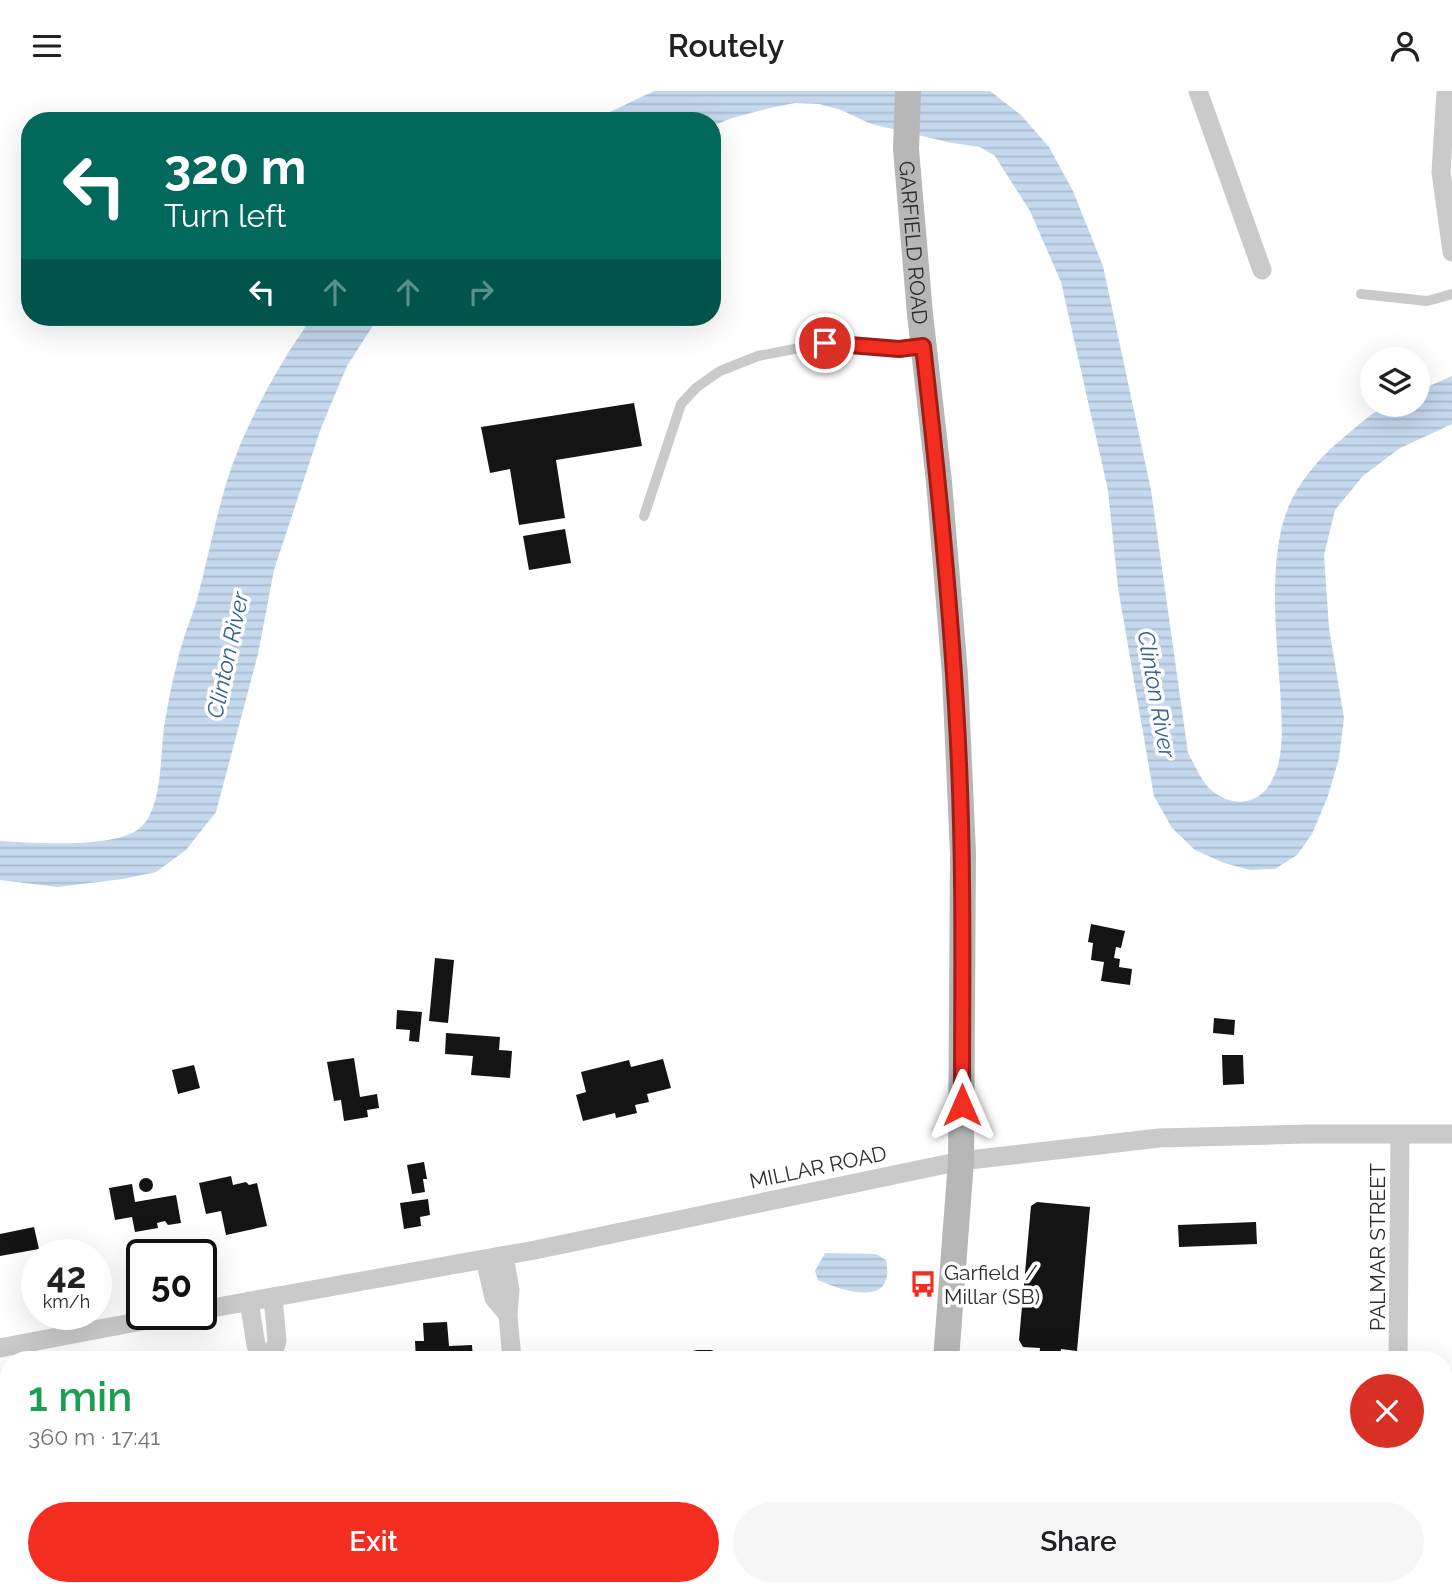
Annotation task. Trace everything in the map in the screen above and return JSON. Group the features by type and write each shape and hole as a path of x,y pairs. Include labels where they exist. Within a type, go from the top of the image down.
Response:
{"main road":[{"name":"GARFIELD ROAD","path":"908,91 906,149 923,346 939,482 959,762 963,881 961,1161 947,1351"}],"street":[{"path":"1198,91 1262,270"},
{"path":"1446,91 1441,172 1452,252"},
{"name":"MILLAR ROAD","path":"217,1307 495,1257 961,1161 1159,1138 1452,1134"},
{"name":"PALMAR STREET","path":"1398,1351 1400,1135"},
{"path":"495,1257 491,1291 498,1305 508,1315 511,1351"},
{"path":"273,1297 277,1341 274,1351"},
{"path":"249,1301 258,1351"},
{"path":"0,1348 126,1324"}],"lane":[{"path":"1361,294 1427,300 1452,295"},
{"path":"644,516 681,404 697,387 720,371 758,356 825,343 899,349 923,346"}],"water":[{"name":"Clinton River","path":"654,91 990,91 1021,115 1049,147 1073,191 1103,266 1151,490 1188,753 1207,786 1233,801 1243,802 1262,793 1275,774 1279,761 1282,724 1275,621 1276,572 1282,527 1293,498 1319,461 1369,417 1430,417 1430,386 1452,376 1452,424 1400,448 1363,476 1335,510 1324,555 1329,628 1344,718 1339,758 1328,796 1312,834 1297,855 1275,869 1250,870 1224,863 1195,850 1172,828 1154,796 1118,588 1108,490 1061,282 1030,211 995,156 980,147 871,124 841,110 819,104 795,103 721,122 721,112 610,112"},
{"name":"Clinton River","path":"307,326 373,326 347,366 321,428 274,570 258,654 216,812 186,850 156,872 57,887 0,880 0,841 94,842 128,835 140,828 148,818 154,805 160,775 164,729 174,673 196,603 231,469 262,399"},
{"path":"825,1253 876,1254 886,1260 887,1275 883,1285 876,1291 866,1293 841,1289 818,1280 815,1271"}],"building":[{"path":"634,403 642,446 556,460 565,518 519,525 510,469 490,473 481,427"},
{"path":"565,529 571,563 529,570 523,536"},
{"path":"1091,924 1125,931 1121,948 1116,947 1114,958 1120,959 1119,967 1132,969 1130,985 1101,981 1104,962 1091,960 1093,943 1088,942"},
{"path":"435,958 454,960 448,1023 429,1021"},
{"path":"397,1010 422,1012 419,1042 409,1041 410,1030 396,1029"},
{"path":"1214,1018 1235,1020 1234,1035 1213,1033"},
{"path":"446,1033 500,1037 499,1050 512,1051 510,1078 471,1075 473,1056 445,1054"},
{"path":"1222,1055 1243,1055 1244,1084 1223,1085"},
{"path":"354,1058 360,1097 377,1094 379,1108 367,1110 368,1117 344,1121 341,1100 334,1101 327,1062"},
{"path":"663,1059 671,1088 647,1094 649,1102 635,1105 637,1113 616,1118 615,1113 583,1121 576,1095 586,1092 581,1072 629,1060 631,1067"},
{"path":"194,1065 200,1088 178,1094 172,1070"},
{"path":"424,1162 427,1179 423,1179 425,1192 412,1194 407,1165"},
{"path":"231,1176 233,1185 257,1183 267,1226 226,1235 221,1211 206,1214 199,1183"},
{"path":"146,1178 151,1180 151,1190 146,1192 141,1190 139,1185 141,1180"},
{"path":"132,1184 135,1202 176,1195 181,1223 168,1225 165,1221 157,1223 158,1228 135,1232 132,1217 115,1220 109,1188"},
{"path":"428,1199 430,1215 420,1217 421,1226 404,1229 400,1203"},
{"path":"1037,1202 1090,1207 1077,1351 1040,1351 1040,1348 1023,1347 1019,1340 1031,1206"},
{"path":"1256,1222 1257,1244 1179,1247 1178,1225"},
{"path":"34,1227 37,1239 21,1239 21,1252 0,1256 0,1234"},
{"path":"447,1322 449,1346 472,1345 472,1351 416,1351 415,1341 424,1341 423,1323"}],"place":[{"name":"Garfield / Millar (SB)","path":"923,1284"}],"route":[{"path":"825,343 899,349 923,346 939,482 955,675 963,853 962,1105"}]}
